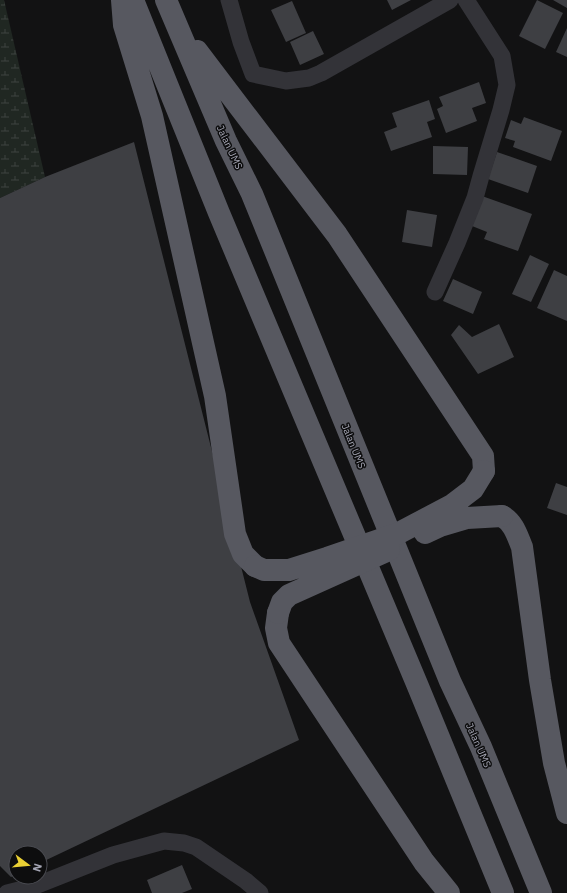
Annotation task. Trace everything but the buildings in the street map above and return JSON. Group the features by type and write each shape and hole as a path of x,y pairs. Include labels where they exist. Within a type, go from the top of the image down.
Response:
{"highway":[{"path":"122,0 124,25 152,116 215,396 235,534 243,554 255,566 264,570 289,570 397,534 452,505 473,489 484,471 483,456 337,235 176,23"},
{"path":"133,0 219,213 503,893"},
{"name":"Jalan UMS","path":"166,0 226,141 252,194 450,681 481,747 541,893"},
{"path":"449,893 424,862 279,643 276,628 278,613 282,602 289,595 382,554 440,526 467,518 502,516 509,520 515,529 522,547 540,680 554,763 567,813"}],"street":[{"path":"229,0 241,42 253,74 286,81 309,78 321,74 450,0"},
{"path":"435,292 458,243 475,198 507,85 502,56 466,0"},
{"path":"7,893 35,886 113,855 164,841 184,843 196,848 246,881 260,893"}],"green space":[{"path":"0,0 4,0 45,177 0,198"}]}
